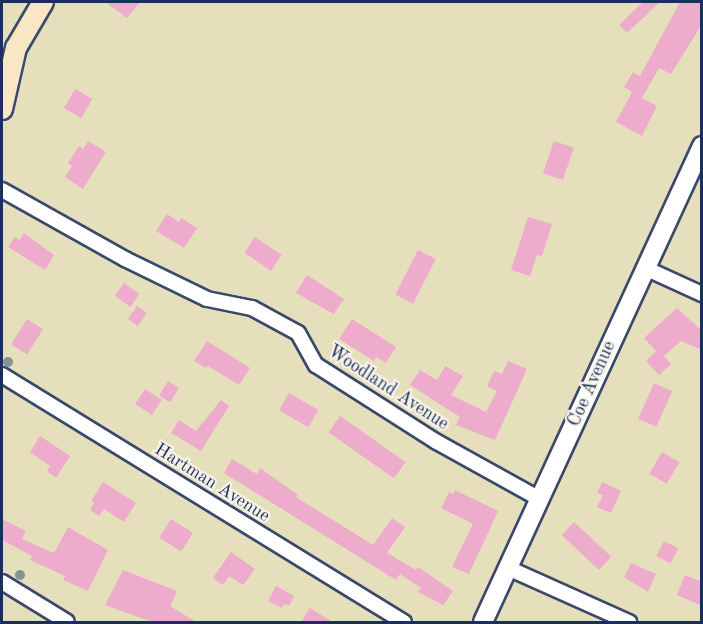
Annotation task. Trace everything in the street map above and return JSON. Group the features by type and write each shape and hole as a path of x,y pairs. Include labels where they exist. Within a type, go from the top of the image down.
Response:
{"main road":[{"path":"2,110 16,48 43,2"}],"street":[{"name":"Coe Avenue","path":"483,622 702,146"},
{"name":"Woodland Avenue","path":"2,190 125,259 207,299 252,308 298,333 316,365 437,442 540,499"},
{"path":"645,268 702,294"},
{"name":"Hartman Avenue","path":"2,375 404,622"},
{"path":"508,568 629,622"},
{"path":"2,582 67,622"}],"building":[{"path":"105,2 140,2 127,18"},
{"path":"643,2 660,2 627,33 619,25"},
{"path":"680,2 702,2 702,24 671,74 659,68 642,98 657,106 642,136 616,122 632,92 624,87 633,72 640,76"},
{"path":"75,89 92,99 81,118 64,108"},
{"path":"88,141 106,152 83,189 65,177 72,166 68,163 79,146 83,149"},
{"path":"554,141 574,148 563,180 543,173"},
{"path":"167,214 179,222 181,218 197,228 184,248 156,231"},
{"path":"528,217 552,224 542,256 537,255 530,276 511,270"},
{"path":"24,233 54,255 45,270 8,247 15,237 20,240"},
{"path":"255,237 282,255 271,271 244,253"},
{"path":"418,250 436,259 413,304 395,295"},
{"path":"307,275 344,299 334,314 296,293"},
{"path":"124,283 140,294 130,307 115,296"},
{"path":"137,306 147,313 138,326 128,319"},
{"path":"677,308 702,331 702,350 681,341 664,356 671,364 659,375 646,361 656,351 644,338"},
{"path":"27,319 43,329 27,355 11,344"},
{"path":"352,319 396,347 386,363 376,357 374,361 339,339"},
{"path":"207,341 250,368 239,385 208,366 206,368 194,361"},
{"path":"508,361 527,369 495,440 456,425 460,417 410,385 420,370 437,380 445,366 463,376 451,395 486,412 497,391 487,386 494,371 502,374"},
{"path":"168,381 179,388 170,402 159,395"},
{"path":"654,383 672,391 656,427 638,419"},
{"path":"145,389 162,400 152,415 135,404"},
{"path":"289,393 318,410 308,427 279,410"},
{"path":"221,400 229,406 201,451 171,433 179,420 196,431"},
{"path":"340,416 406,462 394,478 329,432"},
{"path":"40,436 70,456 56,478 47,471 50,466 30,452"},
{"path":"662,452 679,462 667,484 650,474"},
{"path":"232,459 257,474 260,468 298,495 296,497 373,545 392,518 405,527 387,553 416,570 418,567 453,591 443,605 418,592 421,588 400,574 396,580 224,473"},
{"path":"103,482 136,503 124,522 104,509 99,516 90,510 94,503 91,501"},
{"path":"602,482 621,491 611,513 597,507 603,495 597,493"},
{"path":"455,490 498,511 469,574 452,567 473,524 441,508 449,492 453,494"},
{"path":"2,519 26,531 22,539 54,553 68,527 108,550 88,591 63,580 65,576 30,560 32,556 2,540"},
{"path":"171,519 193,533 181,551 159,538"},
{"path":"574,522 611,557 599,570 562,535"},
{"path":"664,541 678,548 671,563 656,556"},
{"path":"231,552 255,569 243,585 229,576 223,585 213,578"},
{"path":"631,563 656,574 648,592 624,577"},
{"path":"123,570 177,591 170,606 196,622 152,622 105,605"},
{"path":"685,575 702,582 702,606 677,595"},
{"path":"276,586 294,596 289,606 284,604 282,608 268,601"},
{"path":"310,608 333,622 301,622"}]}
